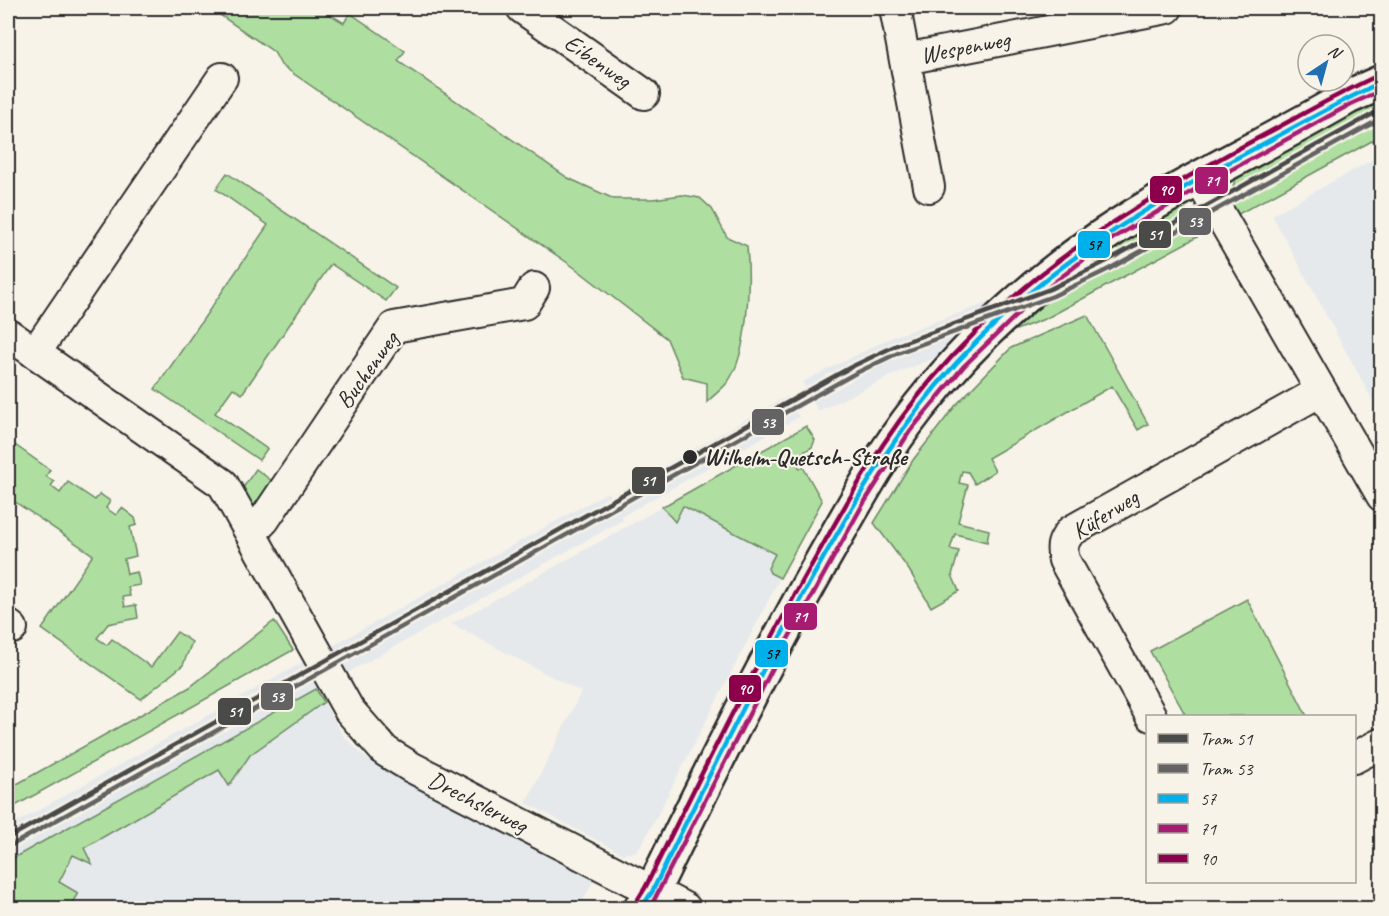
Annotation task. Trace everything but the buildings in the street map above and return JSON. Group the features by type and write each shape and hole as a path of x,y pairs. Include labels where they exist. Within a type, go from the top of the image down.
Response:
{"street":[{"name":"Eibenweg","path":"522,8 644,94"},
{"name":"Wespenweg","path":"895,8 929,187"},
{"name":"Wespenweg","path":"905,59 1167,8"},
{"path":"35,353 222,78"},
{"path":"647,902 706,780 798,603 871,475 918,408 970,348 1051,276 1109,232 1348,97 1382,82"},
{"path":"1200,180 1382,496"},
{"name":"Buchenweg","path":"251,532 264,520 394,327 524,304 534,288"},
{"path":"8,334 214,476 223,484 251,532"},
{"name":"Küferweg","path":"1149,715 1064,560 1061,549 1063,541 1071,531 1321,392"},
{"name":"Drechslerweg","path":"251,532 349,710 385,751 647,902 685,909"},
{"path":"1356,757 1382,743"}],"shaded area":[{"path":"1381,155 1381,416 1272,215"},
{"path":"1001,298 945,354 902,371 818,411 802,382 892,337"},
{"path":"787,396 799,417 622,516 623,520 8,861 8,827 608,492 610,496"},
{"path":"683,506 775,554 770,573 780,578 642,845 635,852 623,854 526,803 581,692 451,624 662,507 675,522"},
{"path":"324,702 342,734 366,758 590,875 594,880 579,908 69,908 78,893 59,883 73,854 92,864 83,848 219,770"}],"green space":[{"path":"198,8 320,8 344,23 350,13 405,51 398,61 568,178 614,199 653,199 682,195 700,198 712,209 727,237 747,246 748,297 744,336 740,355 727,383 707,402 707,383 683,377 667,339 575,268 281,65 274,52 217,13"},
{"path":"1381,94 1381,136 1233,217 1228,198 1238,174"},
{"path":"227,173 396,288 386,301 331,264 242,394 233,388 215,413 267,449 259,460 155,389 268,225 216,189"},
{"path":"1176,208 1200,214 1212,229 1047,318 1008,333 1086,264"},
{"path":"1087,315 1148,424 1138,430 1112,386 988,458 995,471 975,484 968,472 962,471 959,483 968,485 958,522 989,530 987,542 955,534 950,549 959,551 952,575 959,591 931,607 909,570 874,523 913,460 956,405 1011,348"},
{"path":"806,426 815,440 812,447 794,458 800,469 803,467 822,501 780,578 770,573 768,568 775,554 683,506 675,522 662,507"},
{"path":"8,440 50,470 46,476 54,482 51,486 60,493 68,482 95,500 100,494 110,501 106,508 116,515 122,508 135,518 137,525 130,527 136,556 124,559 127,574 137,572 140,585 128,587 130,596 123,597 125,607 136,605 138,618 108,624 97,638 107,645 112,639 151,667 177,632 192,642 183,665 141,699 42,629 93,555 8,497"},
{"path":"256,469 272,481 255,512 242,489"},
{"path":"1247,599 1306,715 1185,715 1150,651"},
{"path":"274,621 293,650 8,810 8,789 190,687"},
{"path":"316,689 324,702 250,755 229,786 219,770 84,848 92,864 73,855 59,882 78,893 69,908 8,908 8,861"}],"tram line":[{"name":"51","path":"8,838 851,367 897,345 1050,289 1105,262 1382,109"},
{"name":"53","path":"12,845 854,374 900,352 1053,296 1109,269 1382,118"}],"transit line":[{"name":"90","path":"635,904 764,652 835,524 896,425 932,379 1005,305 1043,273 1124,215 1212,163 1379,75"},
{"name":"57","path":"641,908 652,892 790,618 825,555 885,455 937,385 972,346 1009,311 1047,279 1128,221 1215,170 1382,82"},
{"name":"71","path":"650,908 784,646 862,506 910,431 964,366 1032,300 1105,243 1196,189 1351,104 1382,90"}],"place":[{"name":"Wilhelm-Quetsch-Straße","path":"690,457"}]}
